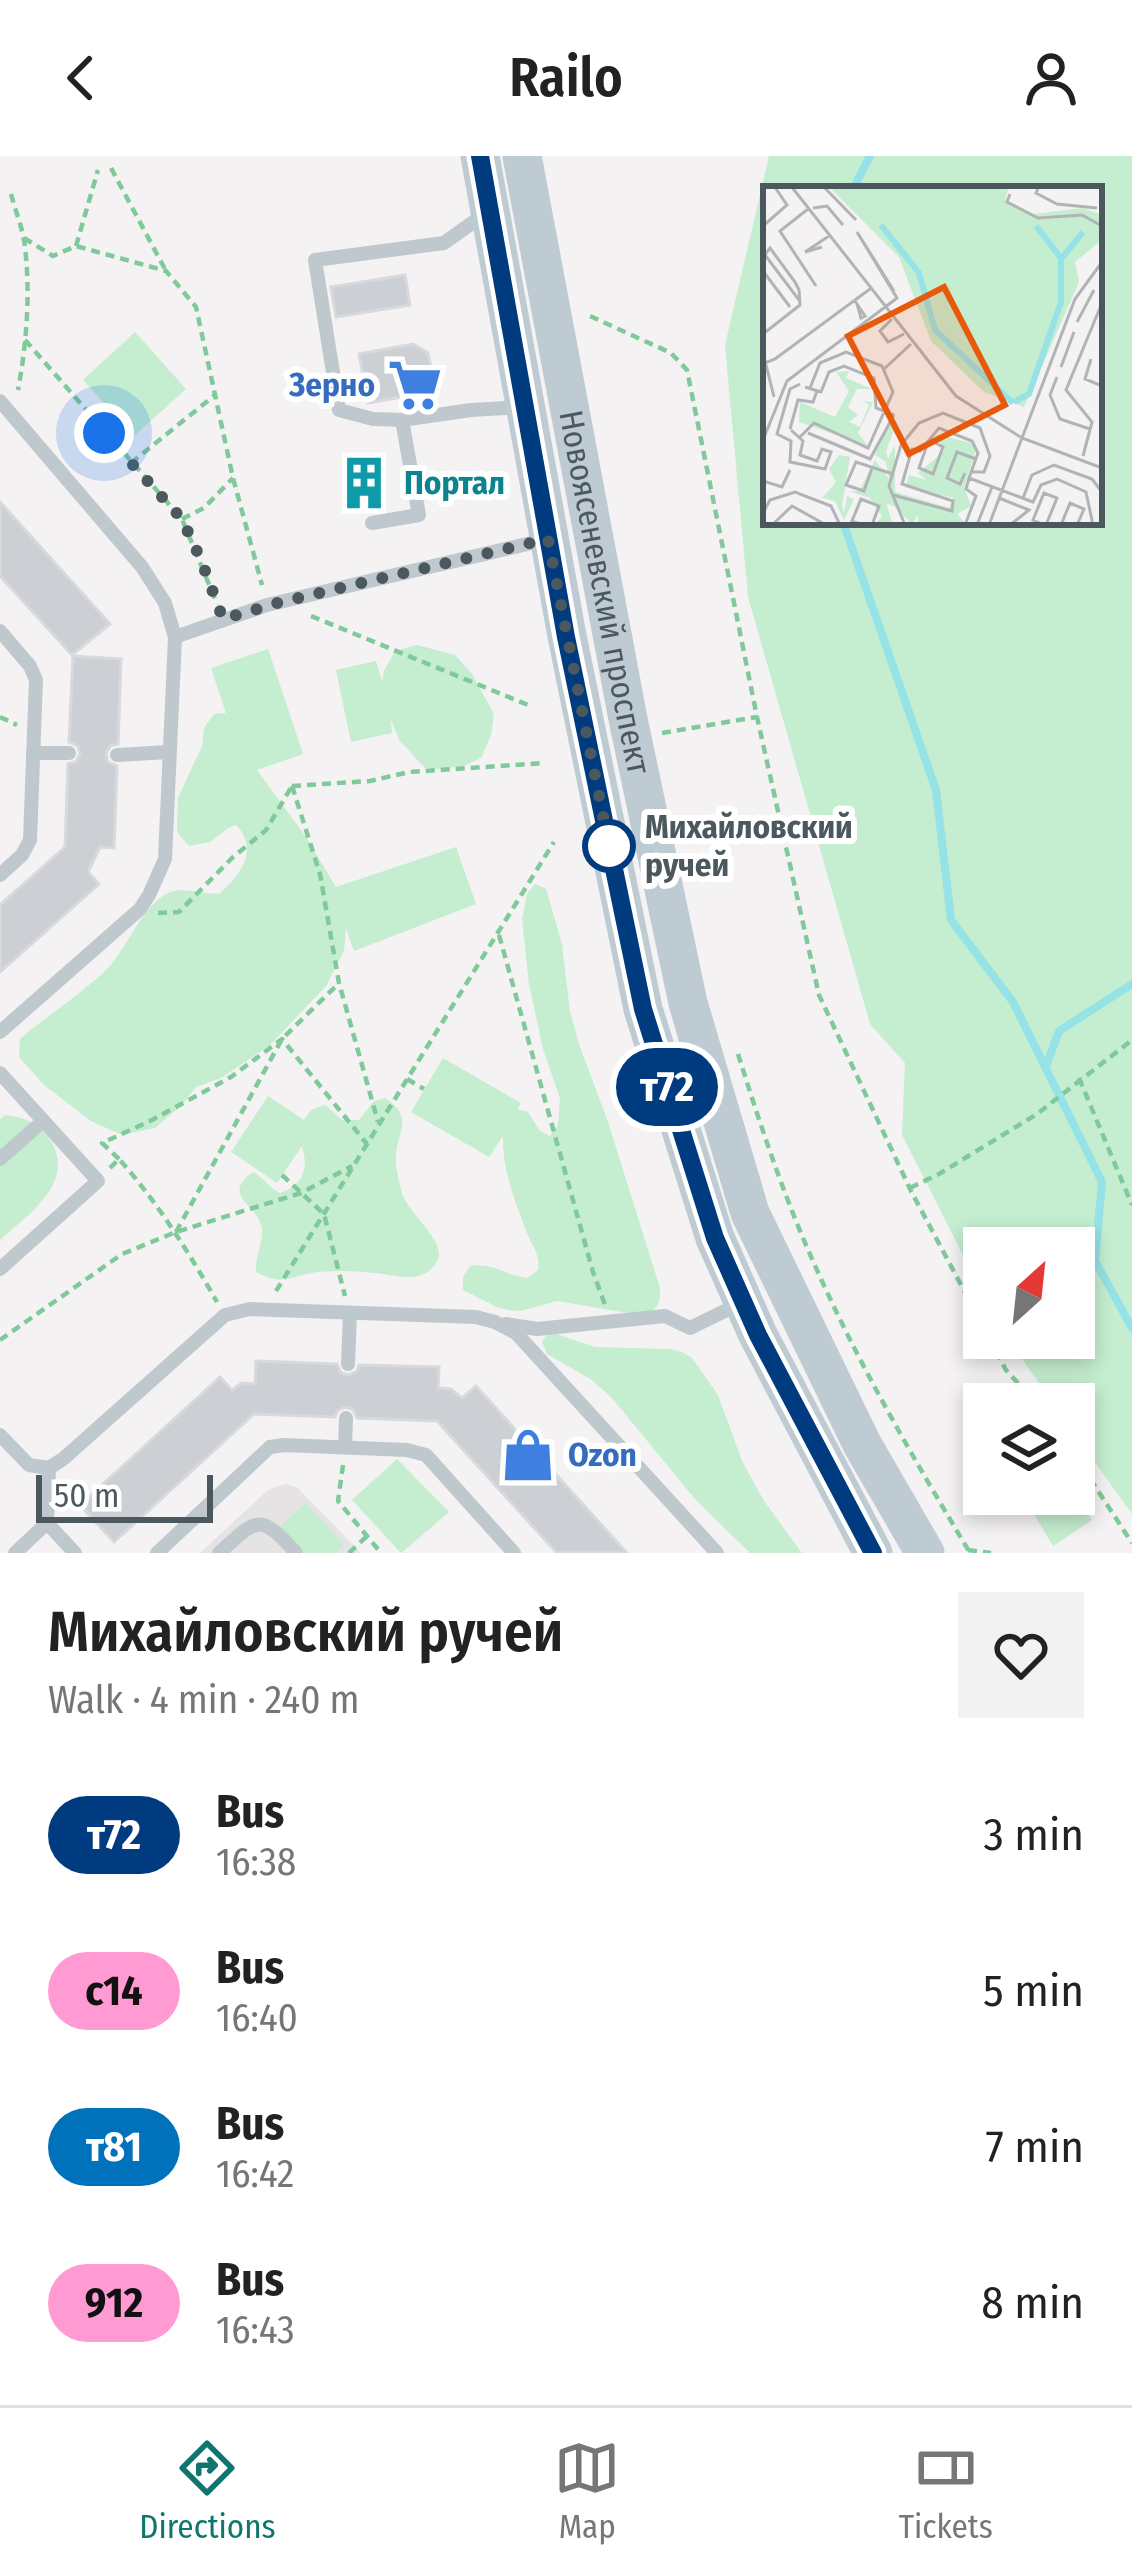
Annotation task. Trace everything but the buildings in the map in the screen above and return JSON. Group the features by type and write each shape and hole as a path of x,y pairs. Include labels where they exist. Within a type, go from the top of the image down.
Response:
{"main road":[{"name":"Новоясеневский проспект","path":"480,156 548,539 643,1009 715,1238 742,1303 873,1553"},
{"name":"Новоясеневский проспект","path":"522,156 628,719 688,1003 750,1213 862,1444 925,1553"}],"lane":[{"path":"490,210 444,243 315,260 339,410 402,420 526,406"},
{"path":"0,1033 140,909 149,895 164,859 175,637 165,603 142,567 3,404"},
{"path":"372,523 419,515 402,420"},
{"path":"175,637 268,605 548,539"},
{"path":"0,631 36,680 30,840 22,855 0,875"},
{"path":"118,755 169,752"},
{"path":"33,753 69,753"},
{"path":"0,1073 98,1181 0,1269"},
{"path":"0,1159 43,1121"},
{"path":"0,1435 29,1465 49,1468 202,1333 225,1315 250,1309 476,1317 537,1329 664,1316 690,1328 742,1303"},
{"path":"348,1364 350,1312"},
{"path":"495,1322 516,1333 716,1553"},
{"path":"345,1448 346,1418"},
{"path":"158,1553 270,1447 407,1450 427,1455 514,1553"},
{"path":"15,1553 47,1523 49,1468"},
{"path":"47,1523 75,1553"},
{"path":"219,1553 259,1523 274,1529 296,1553"}],"path":[{"path":"111,168 166,271 196,307 233,478 268,605 323,619 533,707"},
{"path":"76,246 98,170"},
{"path":"3,404 18,389 25,340 24,238 11,194"},
{"path":"24,238 53,256 76,246 166,271"},
{"path":"590,316 670,353 687,370 819,994 963,1288"},
{"path":"25,340 182,519 223,619"},
{"path":"130,463 216,394"},
{"path":"182,519 203,508 233,478"},
{"path":"662,733 757,717"},
{"path":"292,785 544,763"},
{"path":"140,909 179,912 266,830 292,785"},
{"path":"292,785 320,874 339,983 379,1125"},
{"path":"264,1310 554,842"},
{"path":"499,932 611,1322"},
{"path":"225,1315 176,1232 102,1143 231,1077 282,1039 339,983"},
{"path":"282,1039 367,1144"},
{"path":"176,1232 282,1039"},
{"path":"910,1188 1037,1114 1132,1040"},
{"path":"734,1042 770,1154 814,1264 873,1383 969,1551 992,1553"},
{"path":"1079,1078 1132,1204"},
{"path":"407,1079 424,1089"},
{"path":"98,1181 119,1159"},
{"path":"0,1340 122,1255 176,1232 301,1193 355,1164"},
{"path":"282,1175 323,1214 350,1312"},
{"path":"1000,1359 1018,1383"},
{"path":"345,1448 338,1501 381,1553"},
{"path":"1095,1486 1132,1543"},
{"path":"349,1553 368,1536"}],"shaded area":[{"path":"286,1484 298,1488 361,1553 200,1553 269,1489"}],"green space":[{"path":"769,156 1132,156 1132,1514 1095,1462 1095,1383 1039,1383 1022,1359 1095,1359 1095,1227 963,1227 963,1255 902,1135 905,1063 870,1024 748,597 725,345"},
{"path":"135,332 186,389 134,436 83,380"},
{"path":"417,645 455,655 472,674 494,714 481,758 464,766 425,768 400,741 390,718 392,733 351,742 336,670 376,661 382,682 395,651"},
{"path":"268,649 303,754 257,770 336,887 456,847 476,904 354,951 346,928 344,951 326,986 270,1045 221,1078 196,1087 155,1128 122,1135 91,1121 44,1085 19,1057 20,1039 107,969 164,895 184,890 219,894 240,871 247,853 236,825 210,842 189,846 177,832 178,798 202,746 204,728 214,714 226,713 211,668"},
{"path":"535,884 546,889 562,944 570,1012 580,1047 660,1288 657,1305 645,1316 557,1301 508,1310 463,1290 463,1277 470,1266 528,1278 538,1270 537,1255 510,1185 503,1136 489,1157 411,1112 443,1058 521,1103 517,1109 528,1112 540,1131 550,1136 558,1125 560,1098 529,984 522,919 527,894"},
{"path":"268,1096 304,1120 311,1110 325,1105 342,1120 359,1120 374,1101 385,1098 394,1105 402,1118 396,1156 402,1193 438,1247 432,1268 408,1277 333,1271 282,1280 256,1272 262,1231 240,1195 243,1181 253,1172 280,1193 299,1181 305,1162 302,1146 277,1183 231,1152"},
{"path":"6,1115 44,1132 58,1168 46,1196 0,1240 0,1119"},
{"path":"553,1333 595,1347 670,1349 692,1358 718,1395 742,1461 764,1501 802,1553 750,1553 695,1499 612,1398 592,1380 547,1354 542,1342"},
{"path":"397,1459 449,1512 401,1553 352,1500"},
{"path":"305,1503 344,1544 336,1553 305,1553 280,1527"},
{"path":"1035,1515 1089,1515 1092,1520 1053,1546"}],"waterway":[{"name":"Михайловский ручей","path":"855,186 870,156"},
{"name":"Михайловский ручей","path":"844,525 936,790 951,920 1013,1002 1102,1182 1095,1261 1132,1328"},
{"path":"1046,1066 1059,1031 1132,984"}],"bus line":[{"name":"т72","path":"480,156 566,637 643,1009 715,1238 742,1303 873,1553"}],"place":[{"name":"Зерно","path":"415,385"},
{"name":"Портал","path":"364,483"},
{"name":"Михайловский ручей","path":"609,846"},
{"name":"Ozon","path":"528,1455"}],"route":[{"path":"104,433 182,519 223,619 548,539 609,846"}]}
